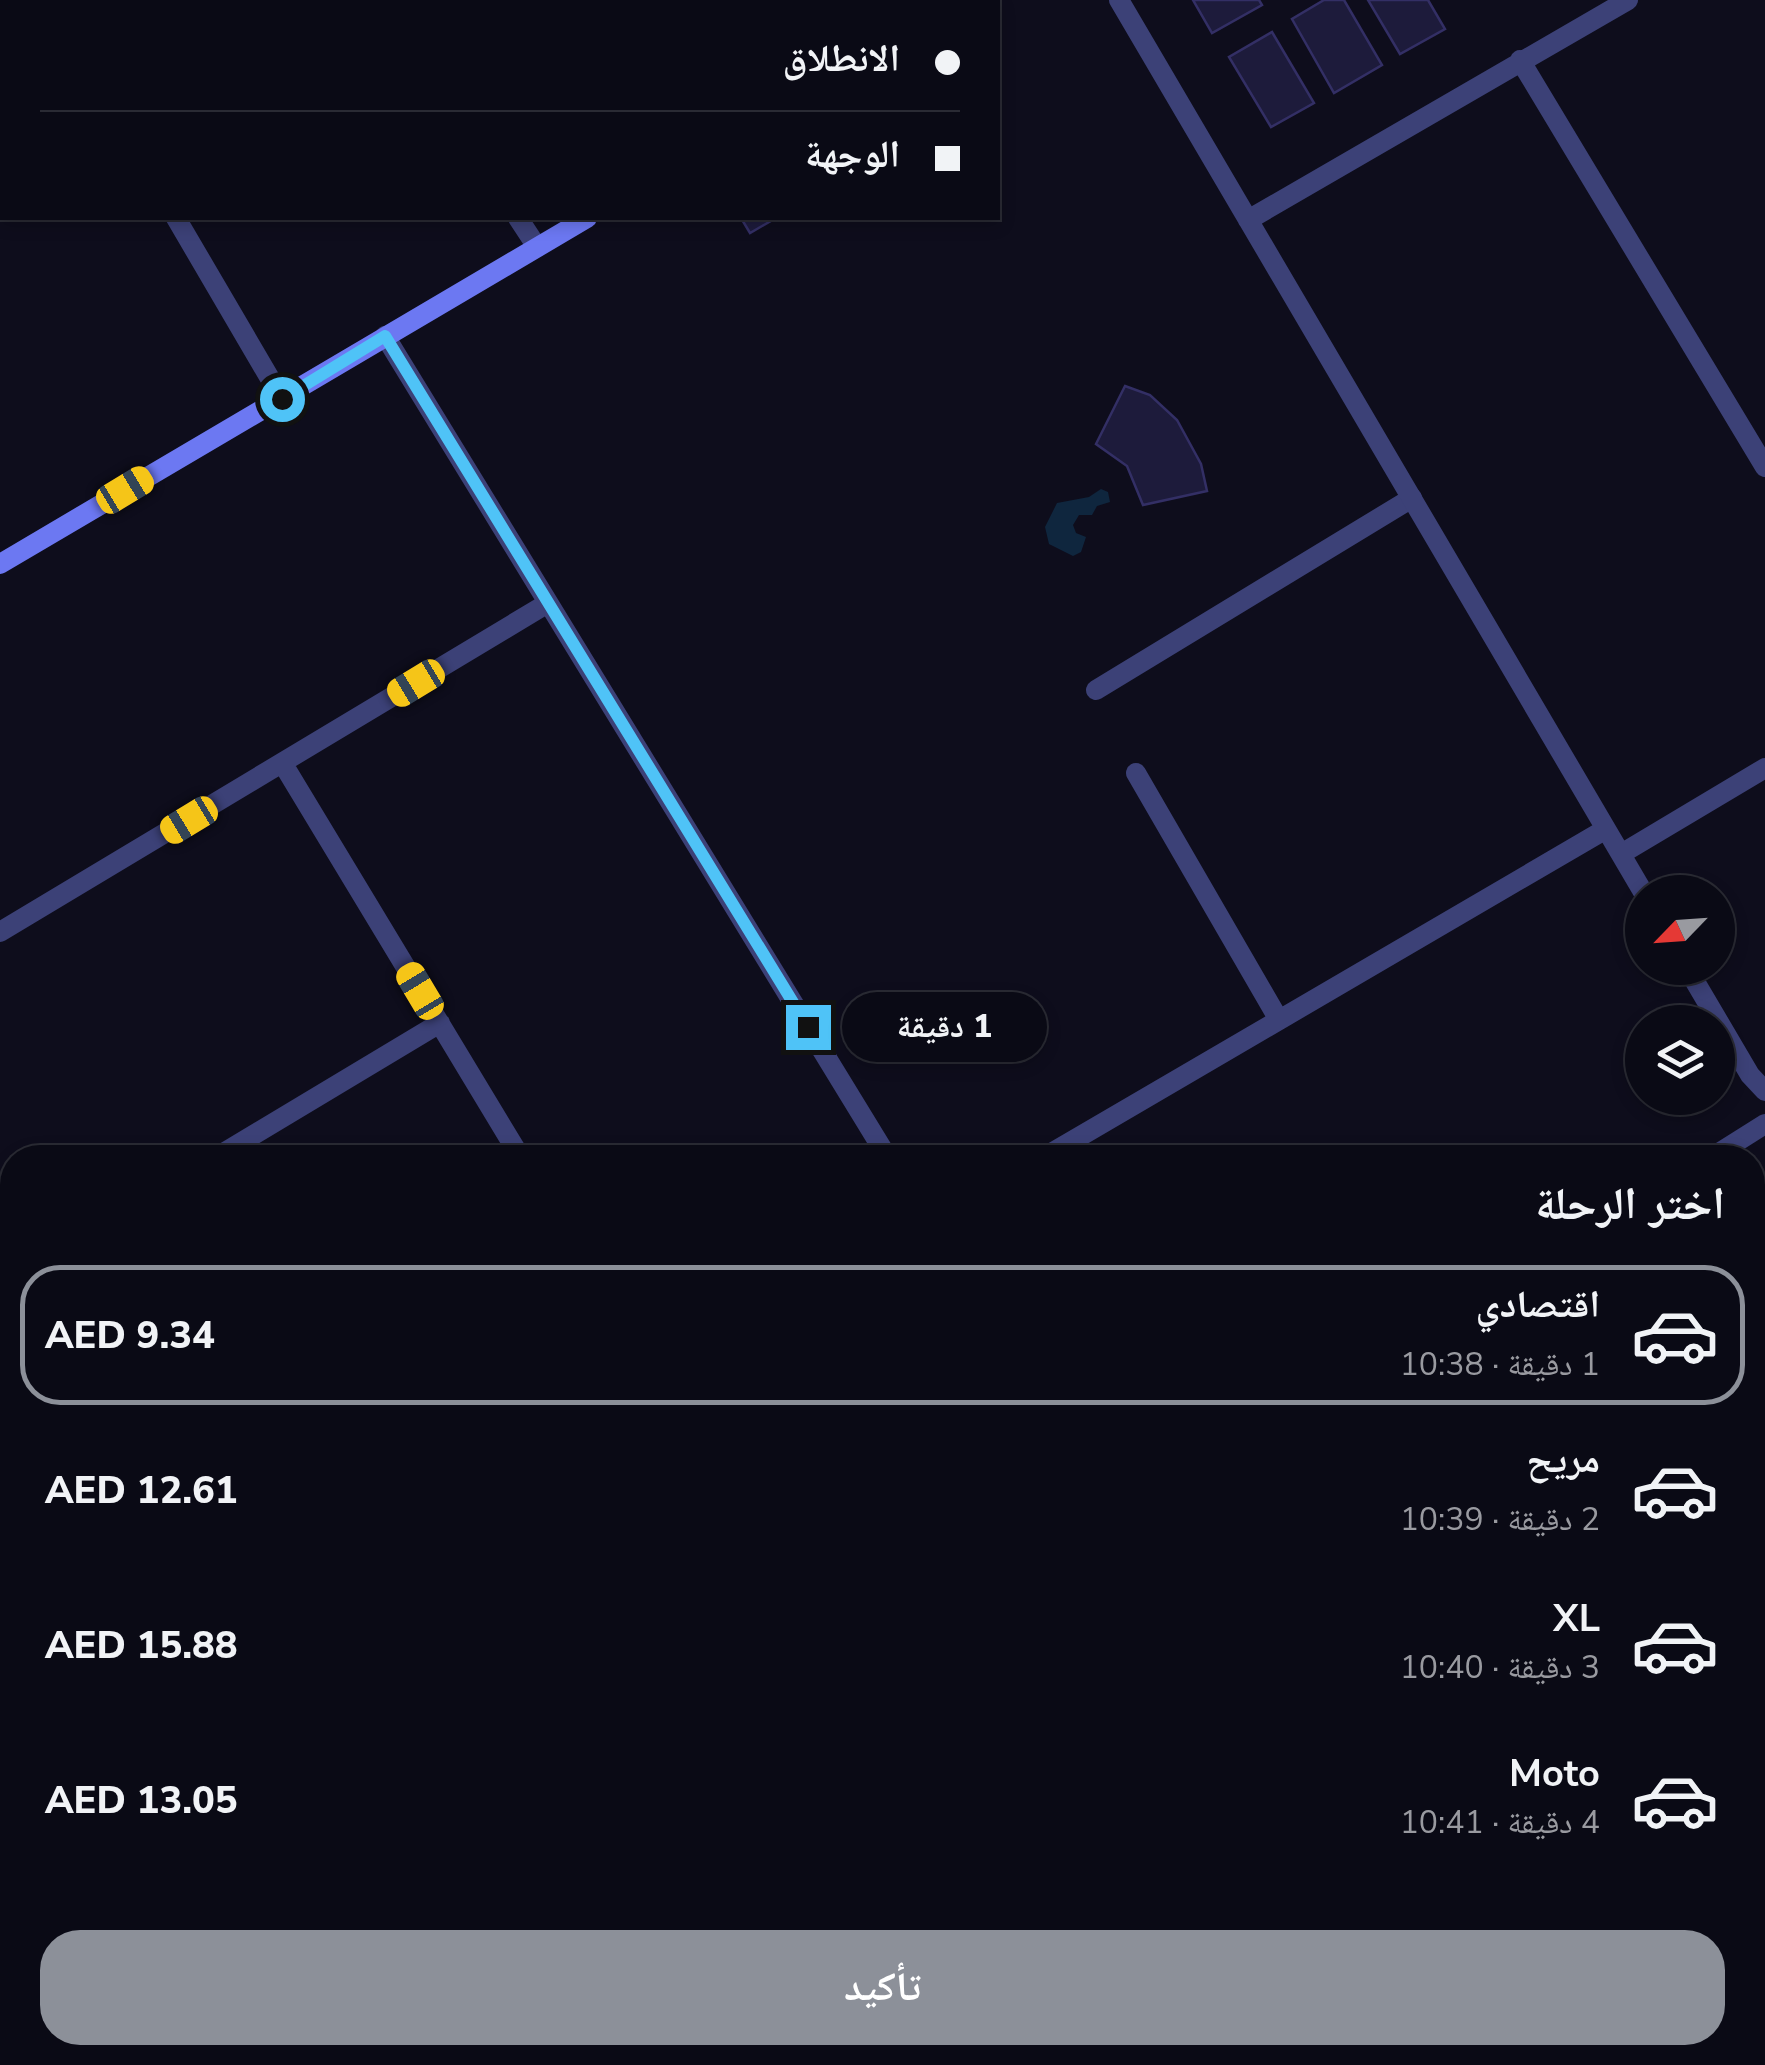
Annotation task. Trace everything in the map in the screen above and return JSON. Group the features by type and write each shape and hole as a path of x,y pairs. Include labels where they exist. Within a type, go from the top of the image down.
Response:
{"street":[{"path":"1118,0 1633,875"},
{"path":"1248,220 1628,0"},
{"path":"1520,60 1765,467"},
{"path":"177,220 282,399"},
{"path":"519,220 537,247"},
{"path":"0,564 584,220"},
{"path":"385,336 880,1145"},
{"path":"1096,690 1412,498"},
{"path":"0,932 548,603"},
{"path":"283,764 513,1145"},
{"path":"1621,854 1765,768"},
{"path":"1136,774 1278,1020"},
{"path":"1065,1145 1606,829"},
{"path":"1697,985 1750,1075 1765,1091"},
{"path":"238,1145 440,1024"},
{"path":"1732,1145 1765,1124"}],"water":[{"path":"1101,489 1108,492 1110,502 1097,506 1092,515 1079,515 1073,525 1076,533 1086,537 1081,552 1073,556 1049,544 1045,527 1057,503 1089,497"}],"building":[{"path":"1193,0 1259,0 1262,5 1212,33"},
{"path":"1324,0 1344,0 1382,65 1334,93 1292,19"},
{"path":"1368,0 1428,0 1445,29 1400,54"},
{"path":"1272,32 1314,103 1271,127 1229,57"},
{"path":"742,220 773,220 750,233"},
{"path":"1125,386 1150,395 1177,420 1201,464 1207,491 1143,505 1127,466 1096,444"}],"route":[{"path":"282,399 385,336 808,1027"}]}
